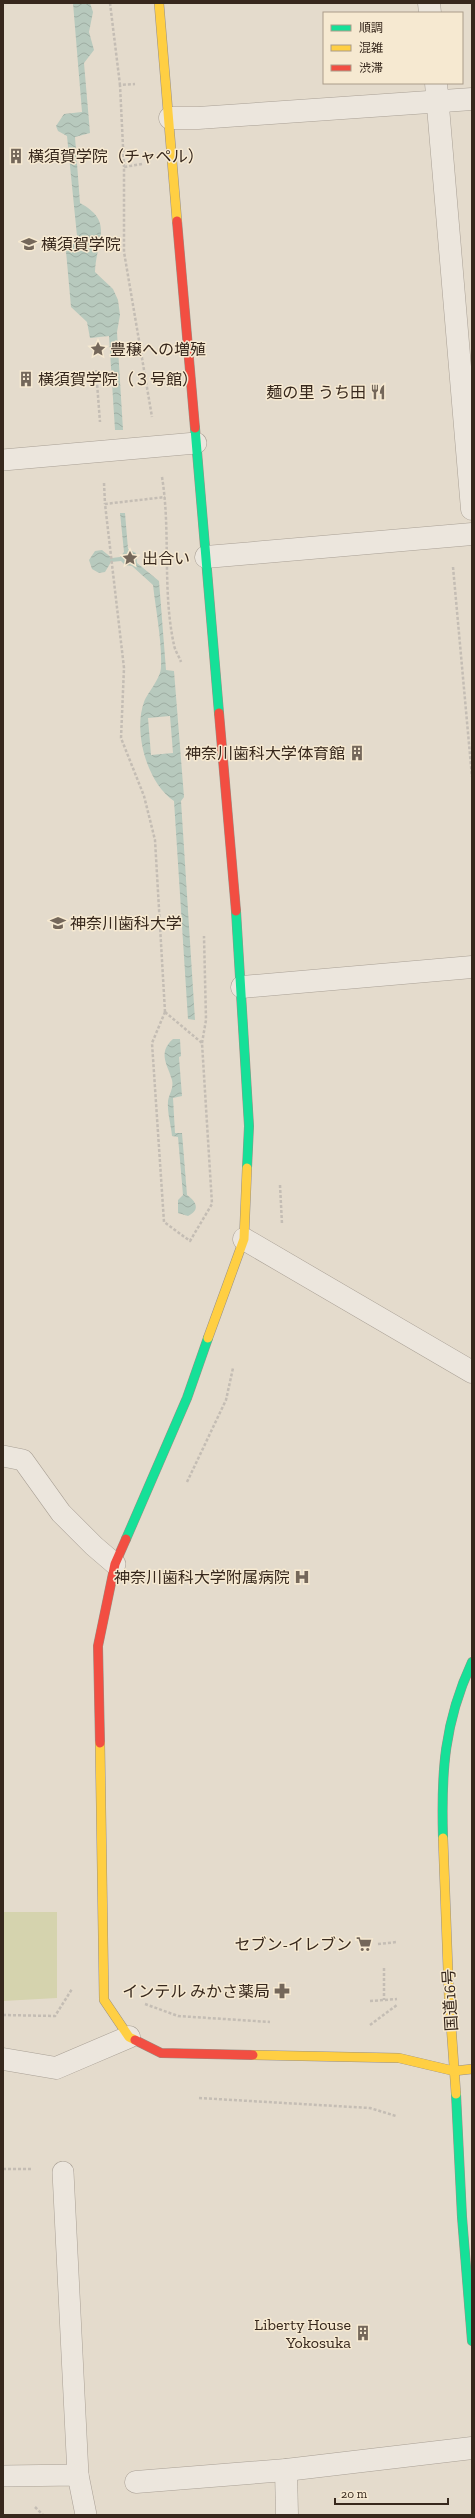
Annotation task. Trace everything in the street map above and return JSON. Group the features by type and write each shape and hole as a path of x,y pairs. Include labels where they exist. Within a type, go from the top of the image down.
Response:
{"main road":[{"path":"159,3 170,118 172,160 242,987 249,1126 244,1239 187,1398 115,1564 98,1646 104,2000 129,2037 161,2053 399,2058 454,2071 472,2069"},
{"name":"国道16号","path":"472,1662 464,1679 447,1734 441,1785 454,2071 460,2144 462,2217 472,2341"}],"street":[{"path":"437,93 472,509"},
{"path":"170,118 437,93 472,99"},
{"path":"206,557 472,534"},
{"path":"242,987 472,967"},
{"path":"244,1239 472,1372"},
{"path":"3,2059 56,2068 129,2037"},
{"path":"136,2482 286,2470 472,2448"},
{"path":"286,2470 287,2515"}],"lane":[{"path":"3,460 196,443"},
{"path":"3,1456 23,1460 61,1514 115,1564"},
{"path":"63,2172 78,2475 86,2515"},
{"path":"3,2476 78,2475"}],"path":[{"path":"110,3 120,85"},
{"path":"152,420 124,252 124,167 172,160"},
{"path":"161,474 165,497 168,588 174,646 181,661 182,668"},
{"path":"165,497 105,504 124,668 121,738 144,796 155,840 165,1012 152,1043 164,1222 190,1241 212,1204 202,1044 206,1020 204,929"},
{"path":"453,560 472,777"},
{"path":"165,1012 202,1044"},
{"path":"378,1944 397,1942"},
{"path":"384,1968 384,2000"},
{"path":"3,2015 55,2016 74,1984"},
{"path":"141,1997 145,2003 178,2016 272,2022"},
{"path":"370,2001 396,1999"},
{"path":"365,2028 397,2005"},
{"path":"200,2098 370,2108 396,2116"}],"shaded area":[{"path":"3,1912 57,1912 57,1998 3,2001"}],"water":[{"path":"73,3 90,3 93,12 89,32 94,50 84,63 90,133 75,137 80,203 91,210 97,217 100,225 101,233 95,272 113,289 118,300 120,315 117,332 123,430 115,430 109,336 90,338 87,322 71,307 65,240 77,236 67,136 58,131 56,126 64,114 82,112"},
{"path":"120,513 125,513 128,549 136,553 137,563 159,581 166,670 174,671 184,797 181,801 195,1020 188,1019 174,801 156,782 150,770 145,756 140,728 144,702 159,676 161,667 160,636 153,585 132,566 125,565 121,561 111,562 105,572 99,573 92,569 89,560 95,551 102,550 112,558 120,557 124,552","holes":["170,716 173,753 151,755 148,718"]},
{"path":"173,1039 180,1039 181,1056 179,1057 182,1096 173,1098 175,1133 182,1133 187,1195 193,1200 196,1206 195,1211 188,1216 178,1213 178,1200 183,1195 178,1137 172,1136 168,1110 172,1080 166,1064 165,1054 168,1044"}],"traffic: fast":[{"path":"195,428 219,713"},
{"path":"236,911 249,1126 247,1168"},
{"path":"126,1539 187,1398 208,1338"},
{"path":"443,1838 443,1792 446,1748 455,1706 472,1662"},
{"path":"456,2094 462,2217 472,2341"}],"traffic: slow":[{"path":"159,3 177,221"},
{"path":"208,1338 244,1239 247,1168"},
{"path":"100,1743 104,2000 129,2037 135,2040"},
{"path":"443,1838 449,1997 456,2094"},
{"path":"253,2055 399,2058 454,2071 472,2069"}],"traffic: jam":[{"path":"177,221 195,428"},
{"path":"219,713 236,911"},
{"path":"100,1743 98,1646 115,1564 126,1539"},
{"path":"135,2040 161,2053 253,2055"}],"place":[{"name":"横須賀学院（チャペル）","path":"16,156"},
{"name":"横須賀学院","path":"29,244"},
{"name":"豊穣への増殖","path":"98,349"},
{"name":"横須賀学院（３号館）","path":"26,379"},
{"name":"麺の里 うち田","path":"378,392"},
{"name":"出合い","path":"130,558"},
{"name":"神奈川歯科大学体育館","path":"357,753"},
{"name":"神奈川歯科大学","path":"58,923"},
{"name":"神奈川歯科大学附属病院","path":"302,1577"},
{"name":"セブン-イレブン","path":"364,1944"},
{"name":"インテル みかさ薬局","path":"282,1991"},
{"name":"Liberty House Yokosuka","path":"363,2333"}]}
